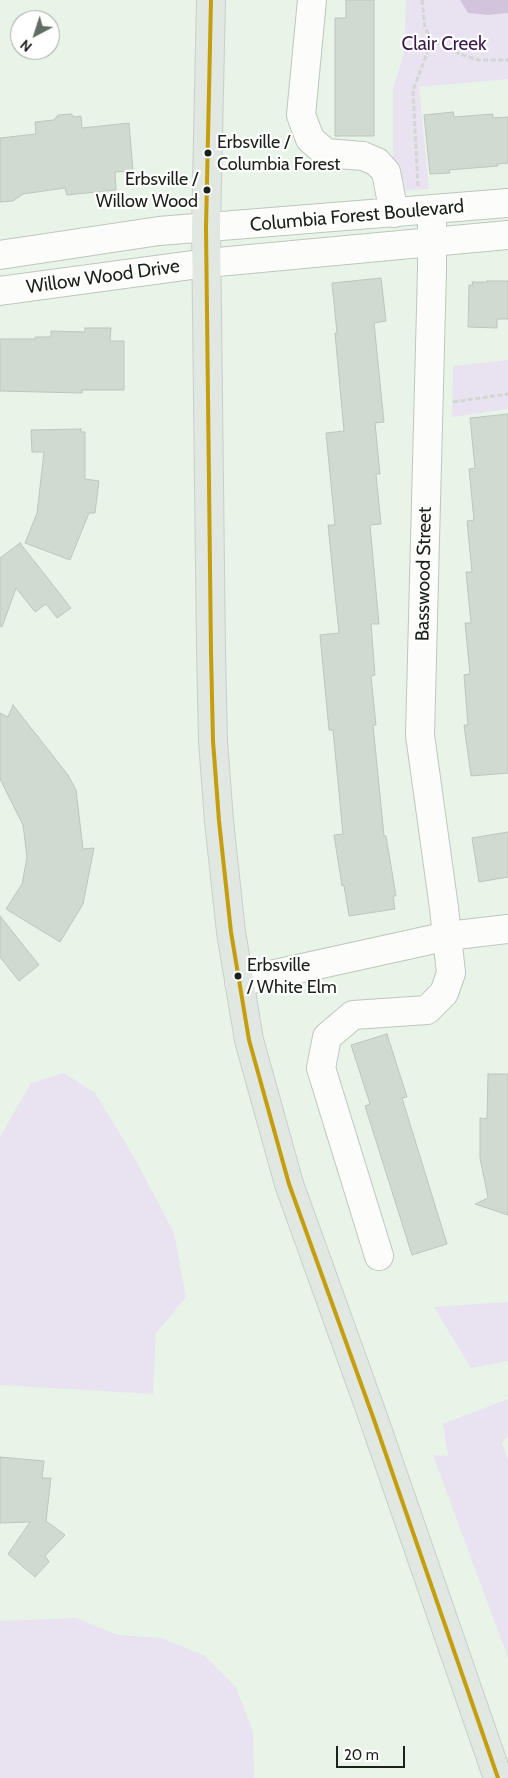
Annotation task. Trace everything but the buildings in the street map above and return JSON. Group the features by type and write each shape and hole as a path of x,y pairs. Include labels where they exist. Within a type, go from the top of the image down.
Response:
{"main road":[{"path":"212,0 206,228 209,564 213,741 228,906 239,982 249,1040 289,1184 373,1417 498,1778"}],"street":[{"name":"Basswood Street","path":"312,0 301,115 310,139 326,153 363,156 377,162 415,211 431,242 432,269 420,735 448,936 451,973 444,993 427,1010 353,1015 327,1036 321,1068 379,1256"},
{"name":"Columbia Forest Boulevard","path":"206,228 508,203"},
{"name":"Willow Wood Drive","path":"0,255 160,232 206,228"},
{"name":"Columbia Forest Boulevard","path":"207,263 508,235"},
{"name":"Willow Wood Drive","path":"0,291 207,263"},
{"path":"239,982 448,936 508,929"}],"path":[{"path":"422,0 425,28 432,40 460,54 478,60 508,60"},
{"path":"415,211 413,90 432,40"},
{"path":"428,406 508,394"}],"green space":[{"name":"Clair Creek","path":"406,0 460,0 468,13 488,15 508,13 508,79 419,87 429,189 393,191 393,89 404,53"},
{"path":"508,360 508,409 452,417 453,366"},
{"path":"64,1073 95,1093 134,1157 174,1233 186,1297 156,1333 153,1394 0,1385 0,1137 31,1083"},
{"path":"508,1302 508,1361 471,1368 434,1307"},
{"path":"508,1399 508,1435 502,1443 508,1461 508,1658 433,1455 448,1456 443,1424"},
{"path":"76,1618 118,1635 161,1638 205,1656 236,1687 253,1732 254,1778 0,1778 0,1621"}],"shaded area":[{"path":"460,0 508,0 508,13 488,15 468,13"}],"transit line":[{"path":"211,0 206,228 211,652 213,741 219,821 231,932 249,1040 289,1184 373,1417 498,1778"}],"place":[{"name":"Erbsville / Columbia Forest","path":"208,153"},
{"name":"Erbsville / Willow Wood","path":"207,190"},
{"name":"Erbsville / White Elm","path":"238,976"}]}
